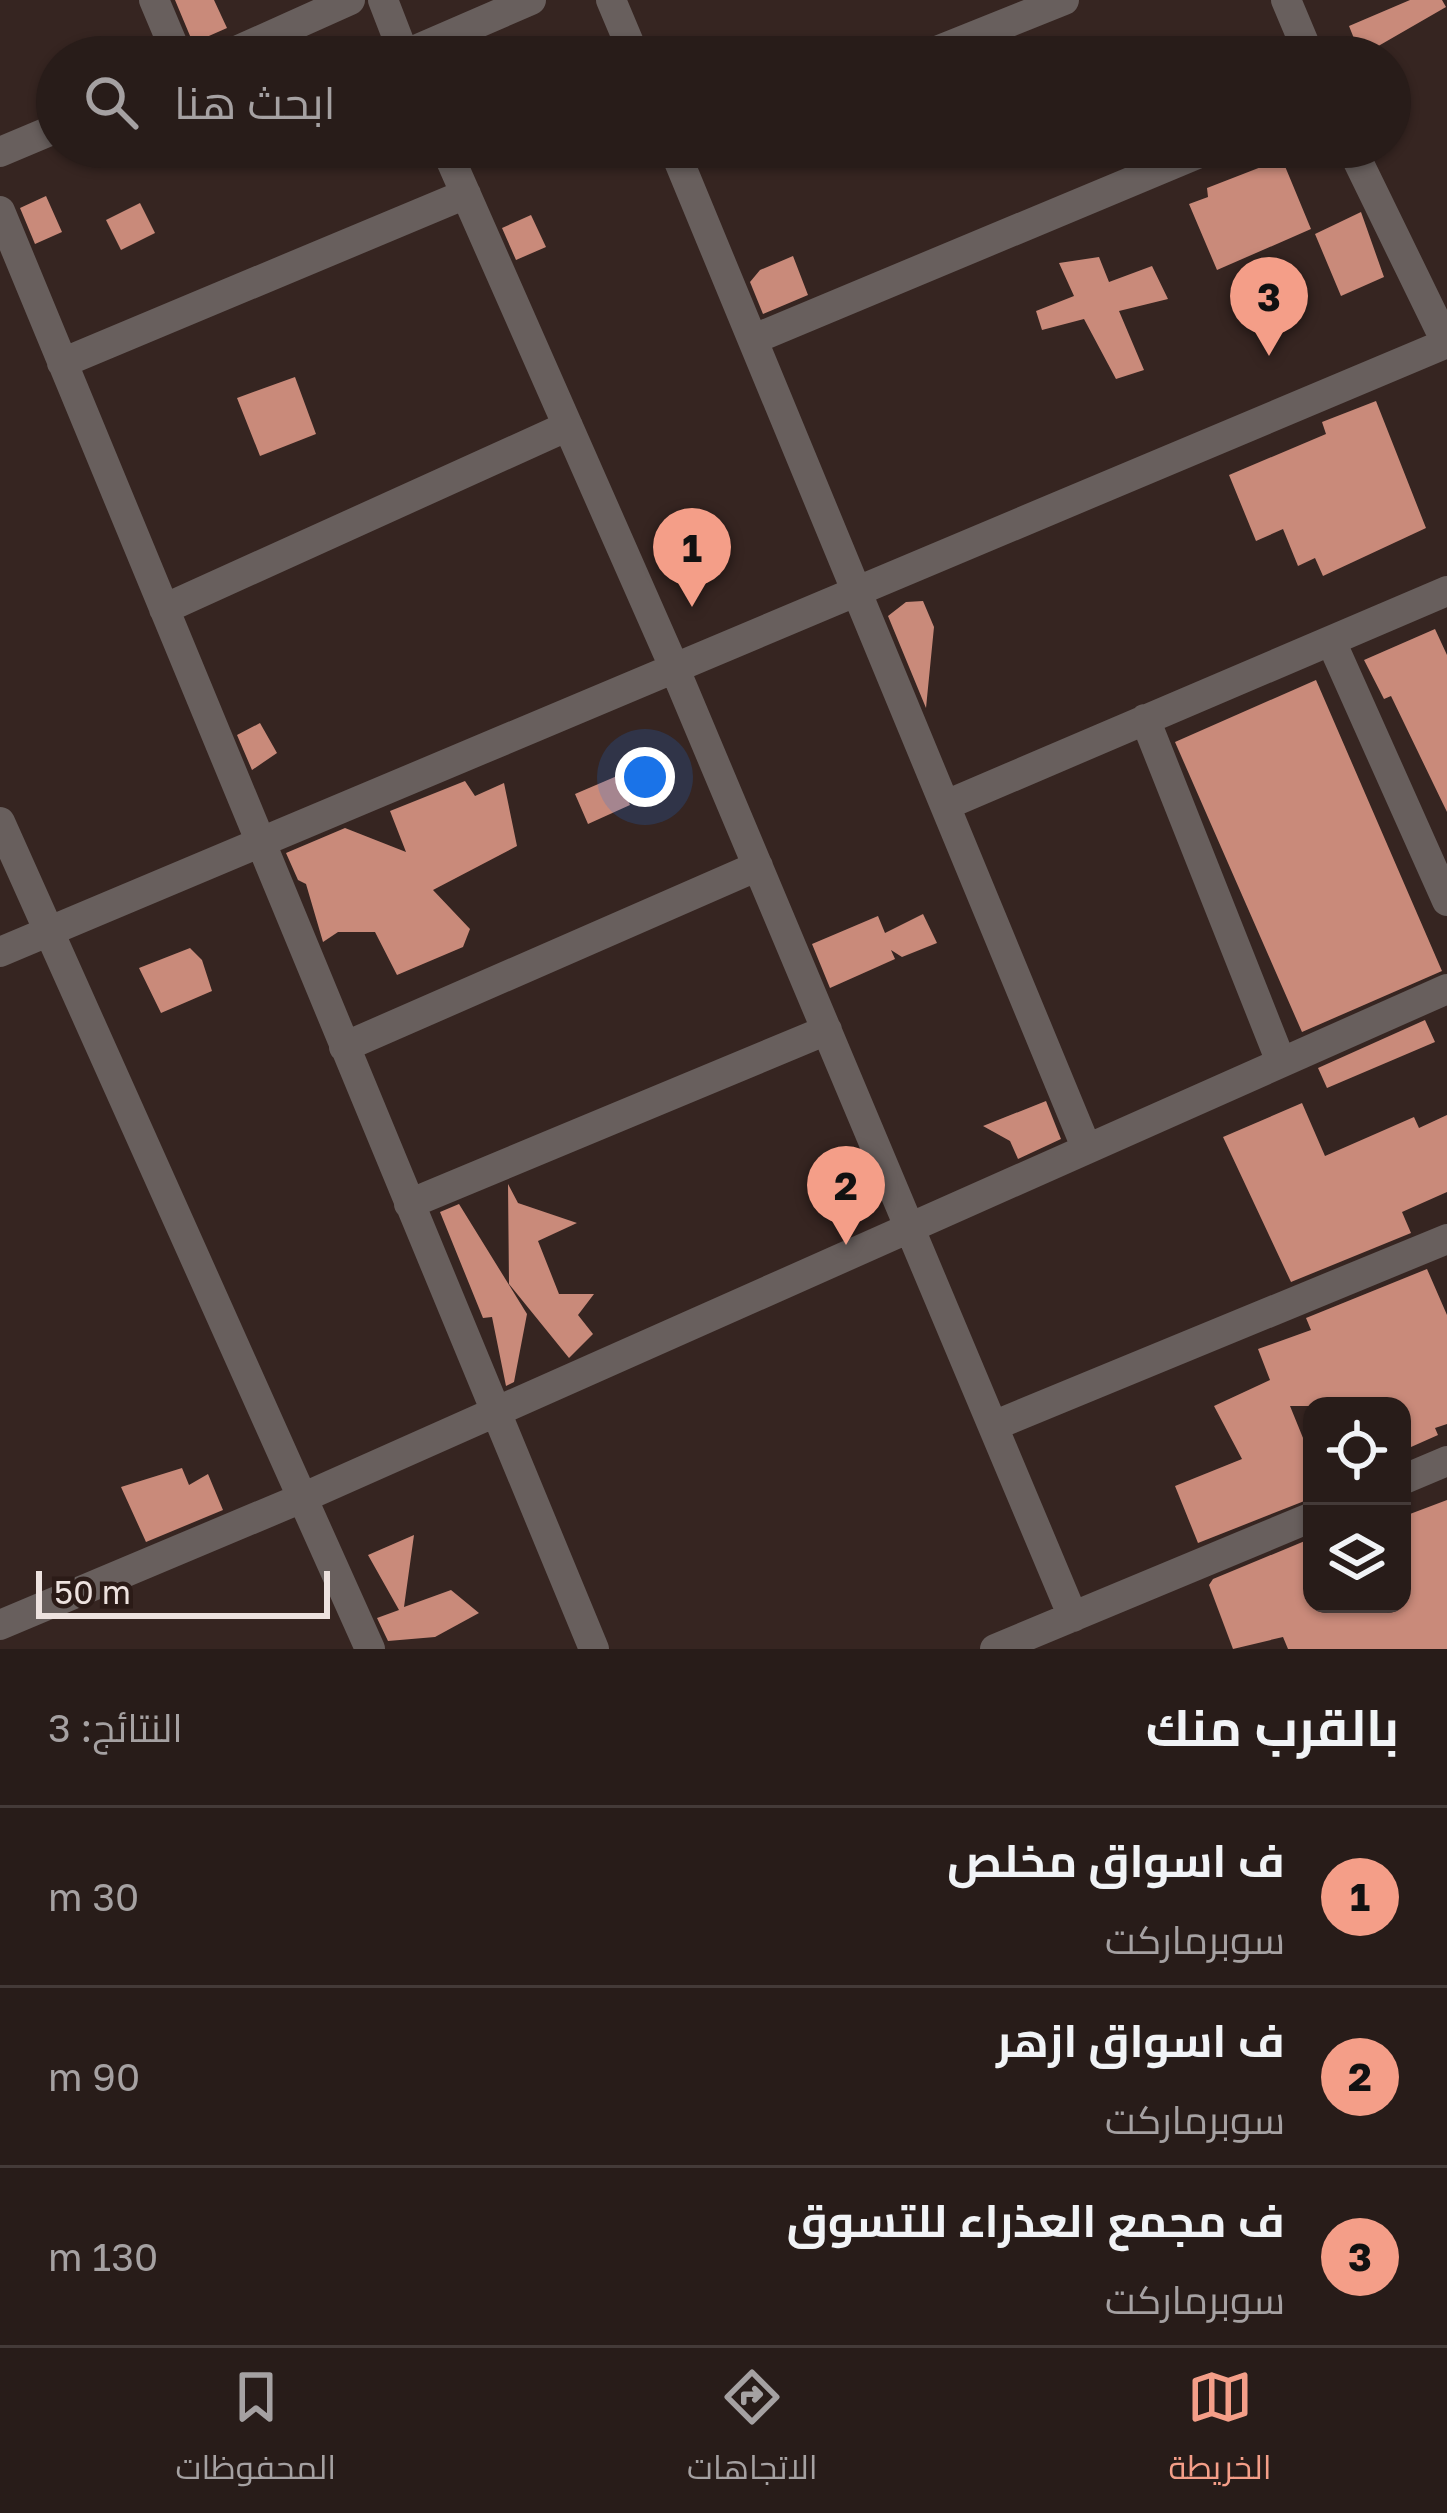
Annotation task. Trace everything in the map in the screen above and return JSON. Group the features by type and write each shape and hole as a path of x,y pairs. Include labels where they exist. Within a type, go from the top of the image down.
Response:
{"street":[{"path":"154,0 169,36"},
{"path":"270,36 350,0"},
{"path":"383,0 396,36"},
{"path":"449,36 531,0"},
{"path":"611,0 626,36"},
{"path":"974,36 1064,0"},
{"path":"1286,0 1301,36"},
{"path":"0,152 36,137"},
{"path":"454,168 674,667 1073,1617"},
{"path":"689,168 754,340 1086,1147"},
{"path":"754,340 1164,168"},
{"path":"0,952 1447,343 1361,168"},
{"path":"62,363 466,194"},
{"path":"0,211 594,1649"},
{"path":"164,609 568,426"},
{"path":"946,805 1447,591"},
{"path":"1331,641 1447,901"},
{"path":"1145,719 1281,1062"},
{"path":"0,822 370,1649"},
{"path":"344,1047 758,866"},
{"path":"0,1625 302,1498 1447,989"},
{"path":"410,1204 826,1030"},
{"path":"993,1426 1447,1238"},
{"path":"1411,1476 1447,1461"},
{"path":"995,1649 1303,1521"}],"building":[{"path":"175,0 214,0 227,28 209,36 190,36"},
{"path":"1410,0 1442,0 1446,7 1396,36 1353,36 1349,26"},
{"path":"1259,168 1286,168 1311,229 1217,270 1189,204 1208,197 1207,188"},
{"path":"46,196 62,232 35,244 20,208"},
{"path":"140,203 155,233 121,250 106,220"},
{"path":"1361,212 1384,277 1341,296 1315,234"},
{"path":"531,215 546,247 516,260 502,228"},
{"path":"793,256 808,295 763,314 750,282 760,270"},
{"path":"1099,257 1109,282 1152,266 1168,299 1119,311 1144,370 1116,379 1084,319 1042,330 1036,311 1074,296 1059,263"},
{"path":"295,377 316,434 260,456 237,398"},
{"path":"1376,401 1426,528 1323,576 1315,558 1298,566 1283,529 1256,541 1229,475 1326,434 1322,422"},
{"path":"923,601 934,627 926,708 888,616 906,602"},
{"path":"1435,629 1447,655 1447,812 1391,696 1384,699 1364,660"},
{"path":"1316,680 1442,971 1302,1032 1175,742"},
{"path":"260,723 277,753 252,770 237,735"},
{"path":"617,776 630,805 588,824 575,794"},
{"path":"465,781 475,796 504,783 517,846 433,890 470,929 463,947 397,975 375,932 338,932 323,942 306,884 298,880 286,853 345,828 406,852 390,811"},
{"path":"923,914 937,943 902,957 891,950 895,959 830,988 812,944 878,916 885,933"},
{"path":"190,948 202,960 212,991 161,1013 139,968"},
{"path":"1425,1020 1435,1042 1327,1088 1318,1068"},
{"path":"1046,1101 1061,1139 1018,1159 1010,1141 983,1126"},
{"path":"1302,1103 1325,1156 1414,1117 1419,1128 1447,1115 1447,1192 1402,1212 1411,1233 1291,1282 1223,1137"},
{"path":"508,1184 518,1203 577,1223 538,1241 559,1294 594,1294 578,1315 593,1334 569,1358 509,1284"},
{"path":"459,1204 527,1314 514,1382 506,1386 492,1317 483,1318 440,1212"},
{"path":"1427,1269 1447,1315 1447,1424 1435,1428 1438,1435 1411,1447 1411,1397 1303,1397 1303,1406 1290,1406 1303,1438 1303,1502 1198,1543 1175,1486 1242,1459 1214,1406 1270,1380 1258,1349 1311,1330 1306,1318"},
{"path":"182,1468 189,1485 208,1474 223,1510 146,1542 121,1487"},
{"path":"1447,1500 1447,1649 1288,1649 1283,1637 1233,1649 1209,1585 1213,1579 1303,1542 1303,1613 1411,1613 1411,1514"},
{"path":"414,1535 404,1607 451,1590 479,1613 435,1637 388,1641 377,1618 399,1610 368,1555"}],"place":[{"name":"ف مجمع العذراء للتسوق","path":"1269,356"},
{"name":"ف اسواق مخلص","path":"692,607"},
{"name":"ف اسواق ازهر","path":"846,1245"}]}
